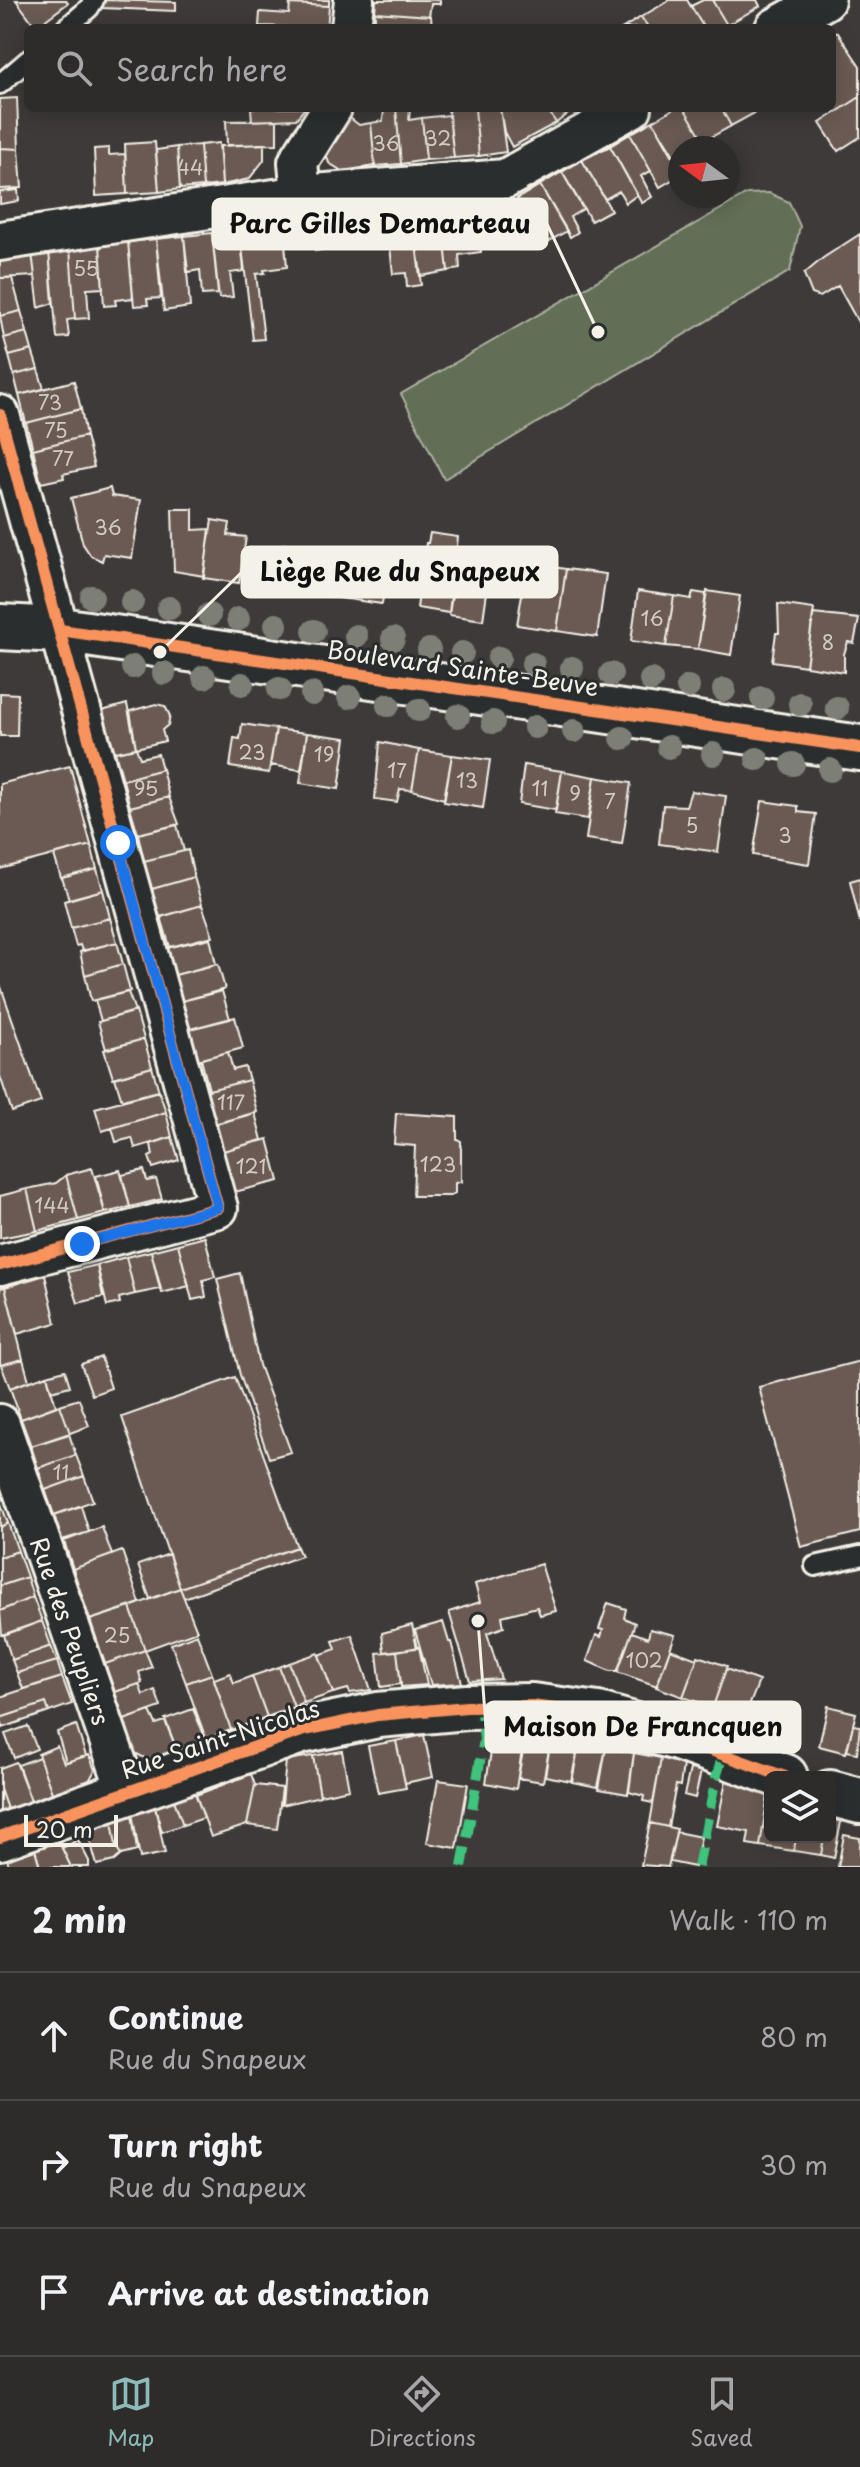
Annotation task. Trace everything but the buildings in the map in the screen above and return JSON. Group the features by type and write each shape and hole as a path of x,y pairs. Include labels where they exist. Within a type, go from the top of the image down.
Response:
{"street":[{"path":"351,24 354,0"},
{"path":"782,24 825,0"},
{"path":"301,195 298,162 329,112"},
{"path":"0,241 301,195 505,179 625,112"},
{"path":"0,415 218,1208 0,1265"},
{"name":"Boulevard Sainte-Beuve","path":"0,627 60,630 860,748"},
{"name":"Rue des Peupliers","path":"0,1424 127,1792"},
{"name":"Rue Saint-Nicolas","path":"0,1837 272,1740 322,1725 378,1715 492,1706 562,1708 622,1720 768,1771"},
{"path":"836,1795 860,1801"}],"lane":[{"path":"71,24 94,0"},
{"path":"0,84 24,63"},
{"path":"815,1566 860,1556"}],"green space":[{"path":"769,193 789,202 800,226 790,271 444,479 401,394 723,208 740,208 740,198 747,194"}],"marked path":[{"path":"462,1867 484,1739 480,1706"},
{"path":"698,1867 723,1754"}],"cycle path":[{"path":"0,415 218,1208 0,1265"},
{"path":"60,630 860,748"},
{"path":"0,1837 301,1731 378,1715 467,1707 532,1706 598,1715 678,1738 769,1771"}],"place":[{"name":"Parc Gilles Demarteau","path":"598,332"},
{"name":"Liège Rue du Snapeux","path":"160,652"},
{"name":"Maison De Francquen","path":"478,1621"}],"route":[{"path":"82,1244 218,1208 118,843"}]}
